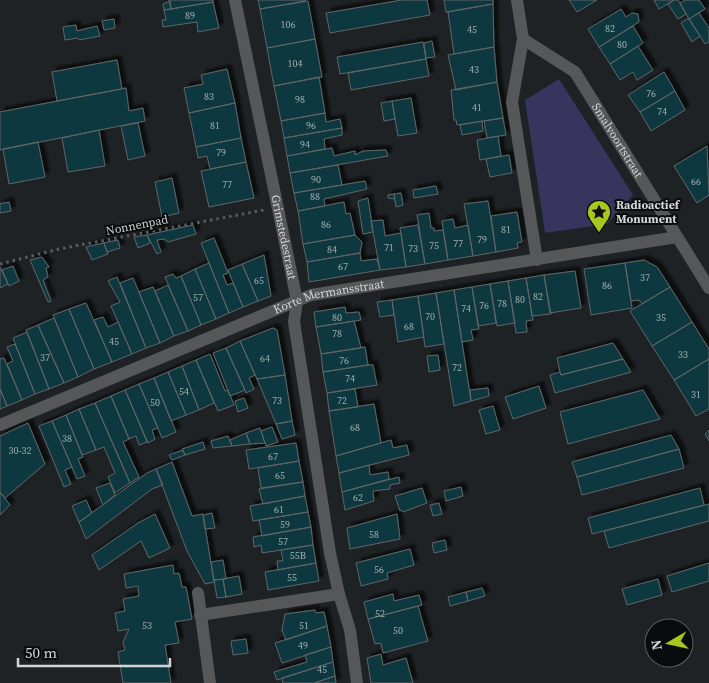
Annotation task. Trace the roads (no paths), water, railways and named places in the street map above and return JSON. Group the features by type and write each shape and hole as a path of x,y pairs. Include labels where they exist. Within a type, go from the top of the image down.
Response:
{"street":[{"name":"Grimstedestraat","path":"235,0 297,301 294,322 330,553 339,594 350,630 357,683"},
{"path":"518,0 523,39 512,102 538,260"},
{"name":"Smalvoortstraat","path":"523,39 575,72 709,288"},
{"name":"Korte Mermansstraat","path":"0,425 311,295 677,237"},
{"path":"198,593 210,683"},
{"path":"200,615 339,594"}],"place":[{"name":"Radioactief Monument","path":"599,233"}]}
